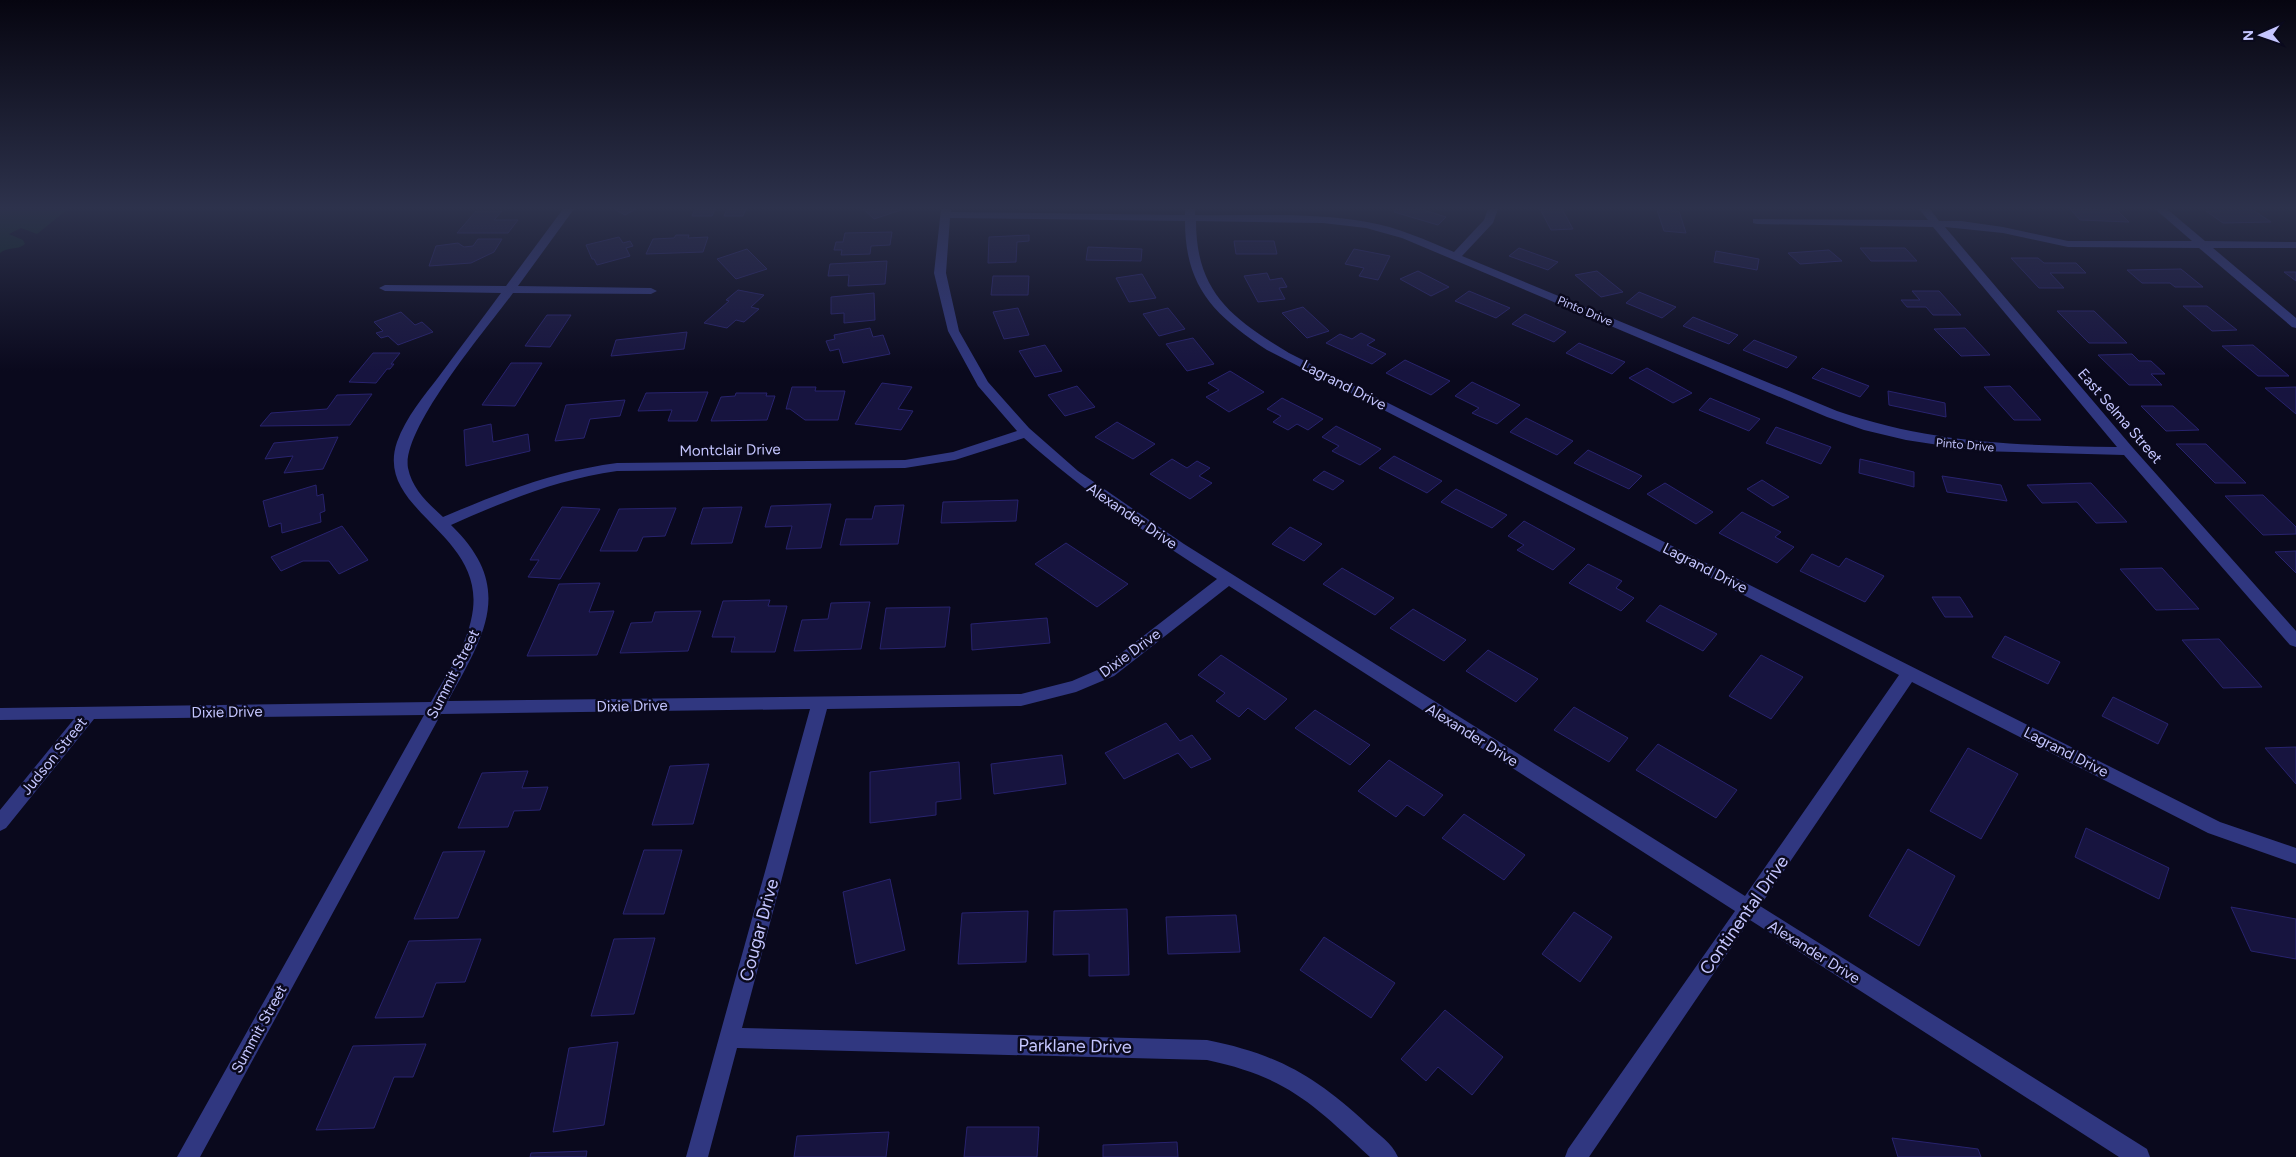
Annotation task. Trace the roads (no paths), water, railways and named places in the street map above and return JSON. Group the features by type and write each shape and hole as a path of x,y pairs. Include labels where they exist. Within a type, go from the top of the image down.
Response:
{"street":[{"name":"Summit Street","path":"188,1157 472,643 482,607 481,590 472,561 412,494 405,481 400,454 404,440 418,413 529,263"},
{"name":"Alexander Drive","path":"940,263 940,280 954,331 976,372 1026,433 1082,483 1228,579 2139,1157"},
{"name":"Lagrand Drive","path":"1195,263 1204,286 1230,316 1267,345 2214,828 2296,856"},
{"name":"Pinto Drive","path":"1469,263 1832,414 1879,431 1929,442 1962,446 2128,451"},
{"name":"East Selma Street","path":"1969,263 2128,451 2296,641"},
{"path":"2223,263 2296,324"},
{"path":"385,288 650,291"},
{"name":"Montclair Drive","path":"440,524 526,487 586,471 617,467 905,464 963,454 1026,433"},
{"name":"Dixie Drive","path":"0,714 1001,702 1059,692 1108,672 1228,579"},
{"name":"Continental Drive","path":"1576,1157 1748,910 1910,672"},
{"name":"Cougar Drive","path":"697,1157 820,703"},
{"name":"Judson Street","path":"0,822 89,713"},
{"name":"Parklane Drive","path":"729,1038 1207,1050 1234,1055 1286,1075 1310,1090 1387,1157"}]}
